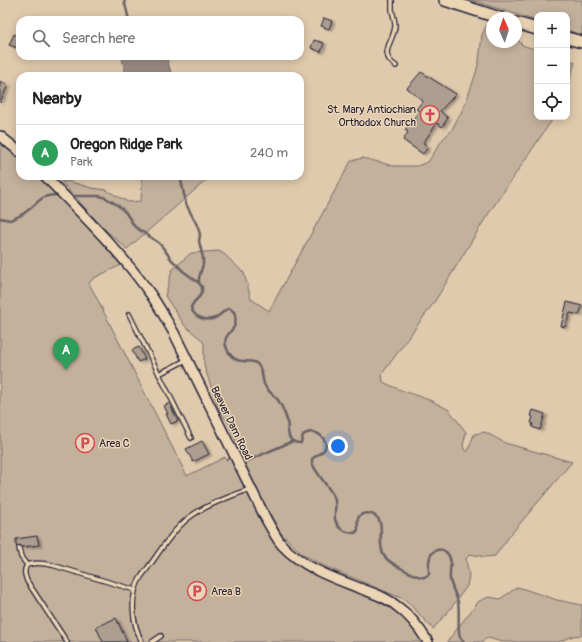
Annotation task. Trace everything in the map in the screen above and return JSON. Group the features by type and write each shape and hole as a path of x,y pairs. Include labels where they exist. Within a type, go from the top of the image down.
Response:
{"main road":[{"path":"444,0 486,14"},
{"path":"522,25 534,28"},
{"path":"570,39 582,42"}],"street":[{"path":"0,136 16,149"},
{"name":"Beaver Dam Road","path":"49,180 104,237 130,267 161,310 174,333 251,489 282,544 290,552 326,575 386,599 398,606 418,627 428,642"}],"lane":[{"path":"392,0 395,27 387,55 389,61 396,66"},
{"path":"129,314 191,438"},
{"path":"159,374 187,359"},
{"path":"142,642 138,635 134,615 135,590 141,578 170,536 194,514 224,498 251,489"},
{"path":"19,548 21,557 27,565"},
{"path":"67,642 27,581 24,573 27,565 42,563 52,565 135,590"},
{"path":"152,642 161,636"}],"shaded area":[{"path":"471,0 582,0 582,35 570,31 570,12 534,12 534,20 522,16 522,12 509,12"},
{"path":"486,27 486,48 522,48 522,45 534,49 534,120 552,120 485,219 435,301 382,374 383,382 432,401 449,410 466,432 463,446 465,451 468,451 474,434 485,432 505,443 572,462 511,534 495,556 485,557 470,554 466,559 469,575 467,586 433,629 406,600 324,566 301,553 280,532 251,478 229,424 220,412 204,366 204,344 201,339 185,326 165,296 172,270 191,253 219,251 244,273 251,299 269,311 351,161 363,158 394,166 417,166 428,162 443,139 451,131 464,107 479,61 482,35"},
{"path":"123,60 167,60 171,72 124,72"},
{"path":"570,60 575,62 570,79"},
{"path":"0,141 16,153 16,180 44,180 121,265 94,278 89,283 187,476 225,457 226,460 231,457 287,556 299,566 313,574 373,598 395,609 407,620 423,642 0,642"},
{"path":"142,180 206,180 127,249 101,226 61,181 106,190 128,202 141,201"},
{"path":"518,587 557,600 582,605 582,635 573,636 558,642 502,642 488,638 483,640 483,642 447,642 479,601 489,597 500,599"}],"building":[{"path":"324,18 332,21 329,29 321,26"},
{"path":"14,34 16,35 16,48 9,45"},
{"path":"314,40 324,43 321,52 311,48"},
{"name":"St. Mary Antiochian Orthodox Church","path":"421,72 456,94 440,111 448,118 442,127 437,123 423,143 428,147 423,154 403,140 408,132 405,130 419,111 416,109 423,101 407,88"},
{"path":"0,81 8,85 0,103"},
{"path":"567,302 582,306 579,315 570,313 565,327 561,326"},
{"path":"139,347 145,359 138,362 132,350"},
{"path":"169,403 178,421 171,424 164,406"},
{"path":"533,410 545,414 540,430 532,427 533,424 531,423 533,417 531,416"},
{"path":"202,441 209,454 193,462 186,449"},
{"path":"37,536 39,545 22,547 20,545 16,546 16,539"},
{"path":"116,618 127,642 103,642 96,627"}],"waterway":[{"path":"124,0 128,16"},
{"path":"181,180 186,204 198,227 200,235 199,241 203,264 199,283"},
{"path":"0,218 10,220 25,212 44,197 59,195"},
{"path":"68,196 100,196 106,198 121,208 135,227 159,243 171,259 202,287 200,296 191,307 194,314 200,318 211,319 217,317 229,308 234,312 235,325 225,340 228,352 237,360 254,362 259,366 265,386 278,400 283,410 287,420 289,436 292,441 301,443 303,435 313,432 321,436 324,440 326,445 325,448 312,459 312,463 334,497 337,525 341,529 355,533 358,530 358,518 366,513 372,514 379,520 382,552 388,560 397,566 421,577 426,577 429,574 429,560 432,554 438,550 445,551 451,561 450,575 458,602 459,634 464,642"},
{"path":"247,461 293,441"}],"place":[{"name":"St. Mary Antiochian Orthodox Church","path":"430,115"},
{"name":"Oregon Ridge Park","path":"66,370"},
{"name":"Area C","path":"85,443"},
{"name":"Area B","path":"197,591"}]}
